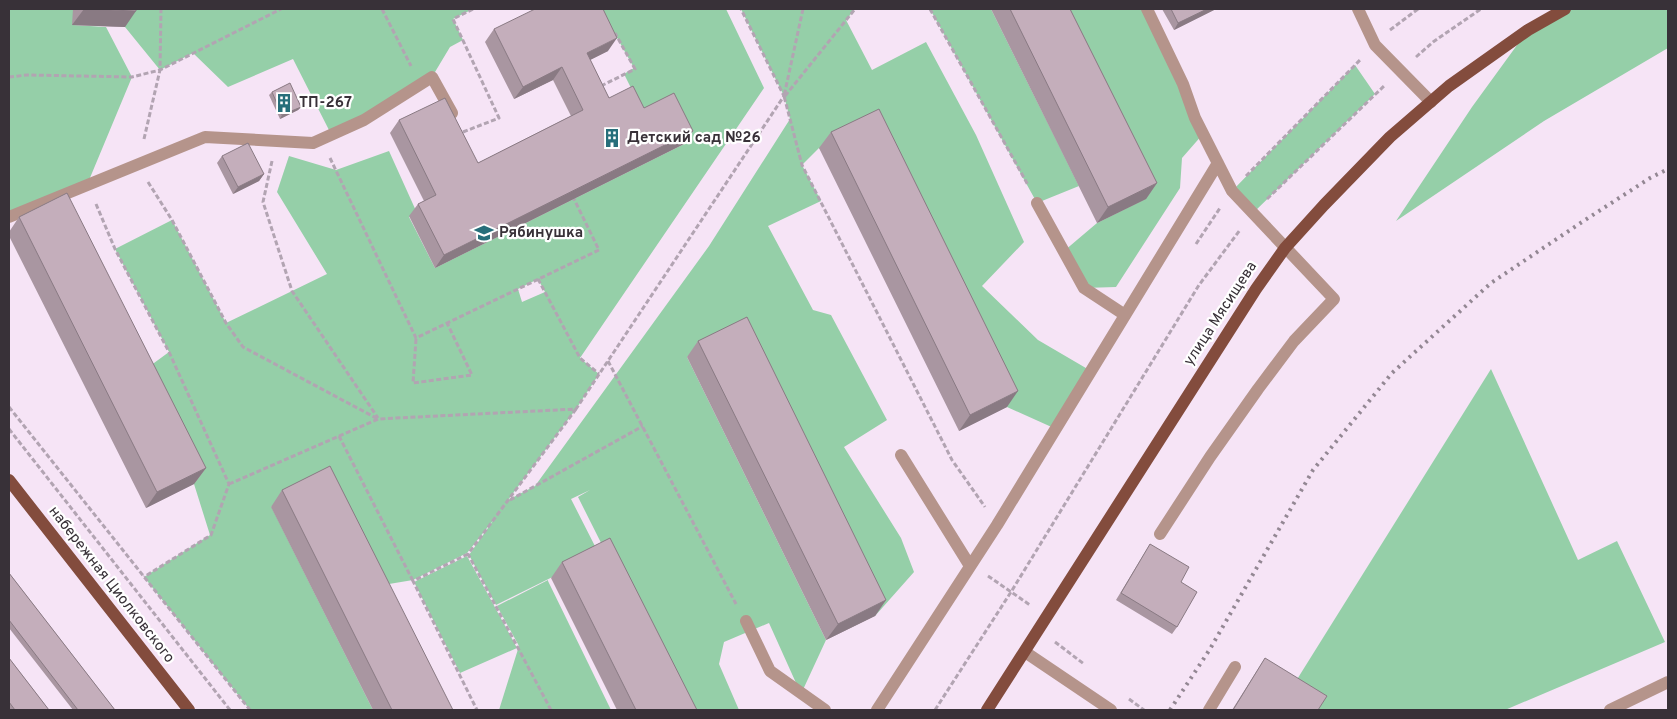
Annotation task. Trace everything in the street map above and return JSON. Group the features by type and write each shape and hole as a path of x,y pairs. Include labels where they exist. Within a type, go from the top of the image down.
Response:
{"main road":[{"name":"улица Мясищева","path":"987,710 1256,289 1285,248 1390,137 1449,86 1528,30 1565,9"},
{"name":"набережная Циолковского","path":"9,480 188,710"}],"street":[{"path":"1147,9 1183,84 1195,118 1232,190 1334,299 1294,341 1258,389 1210,457 1160,534"},
{"path":"1358,9 1375,46 1431,102"},
{"path":"9,217 206,137 313,143 364,120 419,84 432,78 462,133"},
{"path":"876,710 997,525 1218,163"},
{"path":"1037,203 1084,288 1125,315"},
{"path":"901,455 970,566"},
{"path":"746,621 770,671 825,710"},
{"path":"1025,652 1111,710"},
{"path":"1209,710 1235,667"},
{"path":"1610,710 1668,682"}],"path":[{"path":"160,9 160,70 138,165 172,220 226,323 243,347 378,419"},
{"path":"9,77 27,75 132,77 160,70 281,9"},
{"path":"382,9 419,84"},
{"path":"462,133 499,118 453,19 473,9"},
{"path":"741,9 784,96 802,165 952,460 997,525"},
{"path":"784,96 803,9"},
{"path":"413,582 468,554 576,409 784,96 855,9"},
{"path":"930,9 1037,203"},
{"path":"1194,247 1232,190 1390,30 1418,9"},
{"path":"1472,9 1475,12"},
{"path":"935,710 1011,592 1199,285 1253,213 1358,110 1433,42 1481,9"},
{"path":"599,87 635,68 610,26"},
{"path":"321,139 416,338 413,383 472,375 447,323"},
{"path":"276,141 263,202 292,291 378,419"},
{"path":"87,185 115,249 169,352 229,484 210,535 144,577"},
{"path":"416,338 599,250 574,198"},
{"path":"538,279 580,358 599,374"},
{"path":"608,361 746,621"},
{"path":"9,406 250,710"},
{"path":"229,484 378,419 576,409"},
{"path":"507,501 643,426"},
{"path":"9,430 230,710"},
{"path":"339,436 477,710"},
{"path":"468,554 551,710"},
{"path":"985,574 1048,616"}],"green space":[{"path":"9,9 73,9 73,25 106,27 132,77 87,185 9,217"},
{"path":"125,9 473,9 453,19 463,40 450,47 432,77 331,134 293,59 228,87 193,53 160,70 125,27"},
{"path":"601,9 726,9 764,88 580,358 599,374 576,409 508,500 535,486 709,246 790,119 784,96 741,9 855,9 846,20 872,70 926,42 976,135 1024,242 982,286 1038,340 1091,371 1056,429 1007,407 819,148 802,165 821,201 768,226 813,310 831,315 887,420 844,447 901,538 914,572 875,616 735,333 687,357 826,640 801,694 769,623 724,642 719,664 739,710 685,710 578,497 590,490 571,499 599,554 496,605 469,555 495,518 467,553 413,580 371,587 271,506 373,710 250,710 144,577 210,535 194,484 139,374 169,352 115,249 172,220 226,323 327,274 277,192 289,156 336,170 389,151 417,213 409,217 435,268 684,144 645,116 624,74 634,68","holes":["538,279 545,292 522,302 518,289"]},
{"path":"930,9 991,9 1079,186 1037,203"},
{"path":"1051,9 1147,9 1203,134 1182,158 1180,188 1116,287 1084,288 1064,251 1097,223 1145,199"},
{"path":"1565,9 1668,9 1668,48 1544,121 1396,221 1472,107 1528,30"},
{"path":"1355,65 1375,94 1253,213 1232,191"},
{"path":"1491,369 1578,560 1617,541 1665,642 1505,710 1317,710 1291,689"},
{"path":"467,556 517,648 460,673 414,582"},
{"path":"548,580 611,710 499,710 519,646 497,606"}],"building":[{"path":"84,9 136,9 136,11"},
{"name":"Детский сад №26","path":"535,9 603,9 617,38 587,53 609,98 633,86 644,108 674,93 693,131 444,255 418,204 436,195 399,120 445,98 478,163 583,110 562,67 523,87 494,29"},
{"path":"1010,9 1070,9 1157,183 1108,207"},
{"path":"1171,9 1207,9 1178,23"},
{"name":"ТП-267","path":"290,83 301,107 282,115 272,92"},
{"path":"879,109 1018,391 970,415 831,132"},
{"path":"248,143 264,174 238,187 222,156"},
{"path":"67,193 206,468 157,492 19,217"},
{"path":"747,317 886,600 838,624 698,341"},
{"path":"330,466 453,710 392,710 282,490"},
{"path":"610,538 697,710 636,710 562,562"},
{"path":"1150,544 1189,567 1181,582 1197,592 1177,627 1121,593"},
{"path":"9,573 115,710 78,710 9,620"},
{"path":"9,658 49,710 15,710 9,702"},
{"path":"1265,658 1327,696 1318,710 1233,710"}],"railway":[{"path":"1170,710 1210,649 1313,470 1392,373 1491,283 1650,178 1668,169"}],"place":[{"name":"ТП-267","path":"284,103"},
{"name":"Детский сад №26","path":"612,138"},
{"name":"Рябинушка","path":"484,233"}]}
